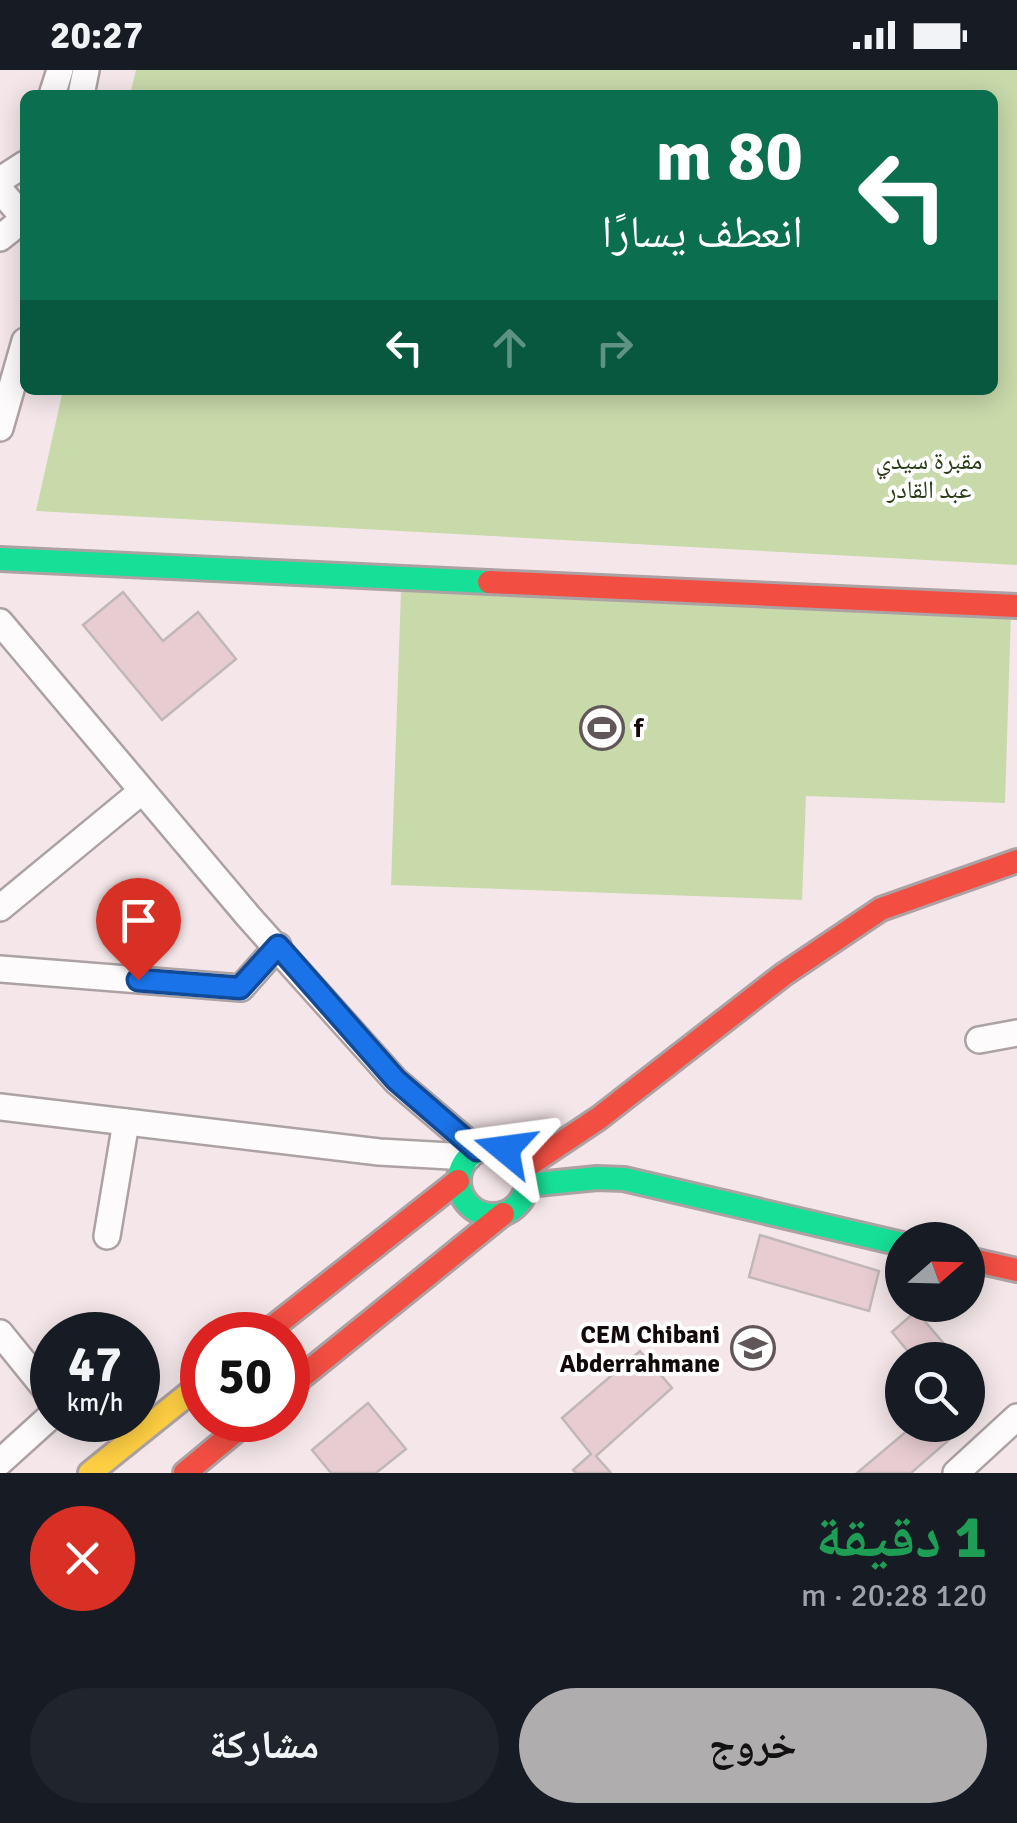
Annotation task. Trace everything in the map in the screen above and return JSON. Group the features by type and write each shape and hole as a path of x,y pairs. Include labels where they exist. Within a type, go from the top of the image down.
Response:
{"main road":[{"path":"0,558 1017,606"},
{"path":"310,1370 519,1203 526,1177 783,975 881,910 954,880 1017,861"},
{"path":"290,1312 486,1147 505,1149 526,1177"},
{"path":"468,1162 460,1192 472,1209 493,1216 504,1214"},
{"path":"526,1177 624,1179 885,1240"},
{"path":"985,1263 1017,1270"},
{"path":"90,1473 180,1401"},
{"path":"185,1473 222,1442"}],"street":[{"path":"0,190 20,212"},
{"path":"0,238 20,222"},
{"path":"0,428 20,359"},
{"path":"0,622 142,791 468,1162"},
{"path":"0,908 142,791"},
{"path":"0,968 240,988 278,946"},
{"path":"979,1040 1017,1033"},
{"path":"0,1106 468,1162"},
{"path":"106,1236 126,1122"},
{"path":"0,1333 30,1370"},
{"path":"956,1473 1017,1417"},
{"path":"0,1462 30,1435"}],"green space":[{"name":"مقبرة سيدي عبد القادر","path":"136,70 1017,70 1017,565 36,511 62,395 998,395 998,90 131,90"},
{"name":"f","path":"401,590 1011,612 1005,803 806,796 802,900 391,885"}],"building":[{"path":"123,592 163,641 198,612 236,659 162,720 83,625"},
{"path":"760,1235 879,1271 869,1311 749,1277"},
{"path":"903,1322 925,1322 943,1342 900,1342 892,1332"},
{"path":"640,1351 672,1388 596,1456 611,1473 576,1473 573,1470 591,1454 562,1418"},
{"path":"368,1403 406,1449 376,1473 331,1473 312,1450"},
{"path":"894,1442 947,1442 911,1473 857,1473"}],"traffic: fast":[{"path":"0,559 489,582"},
{"path":"493,1147 506,1149 517,1157 525,1168 527,1181 525,1194 517,1205 506,1213 493,1215 480,1213 469,1205 461,1194 459,1181 461,1168 469,1157 480,1149 493,1147"},
{"path":"527,1185 624,1179 885,1240"}],"traffic: slow":[{"path":"90,1473 180,1401"}],"traffic: jam":[{"path":"489,582 1017,606"},
{"path":"524,1168 599,1118 783,975 881,909 1017,861"},
{"path":"292,1312 458,1181"},
{"path":"310,1370 503,1214"},
{"path":"985,1263 1017,1270"},
{"path":"185,1473 222,1442"}],"place":[{"name":"f","path":"602,728"},
{"name":"CEM Chibani Abderrahmane","path":"753,1348"}],"route":[{"path":"138,980 240,988 278,946 396,1080 477,1150 505,1149"}]}
